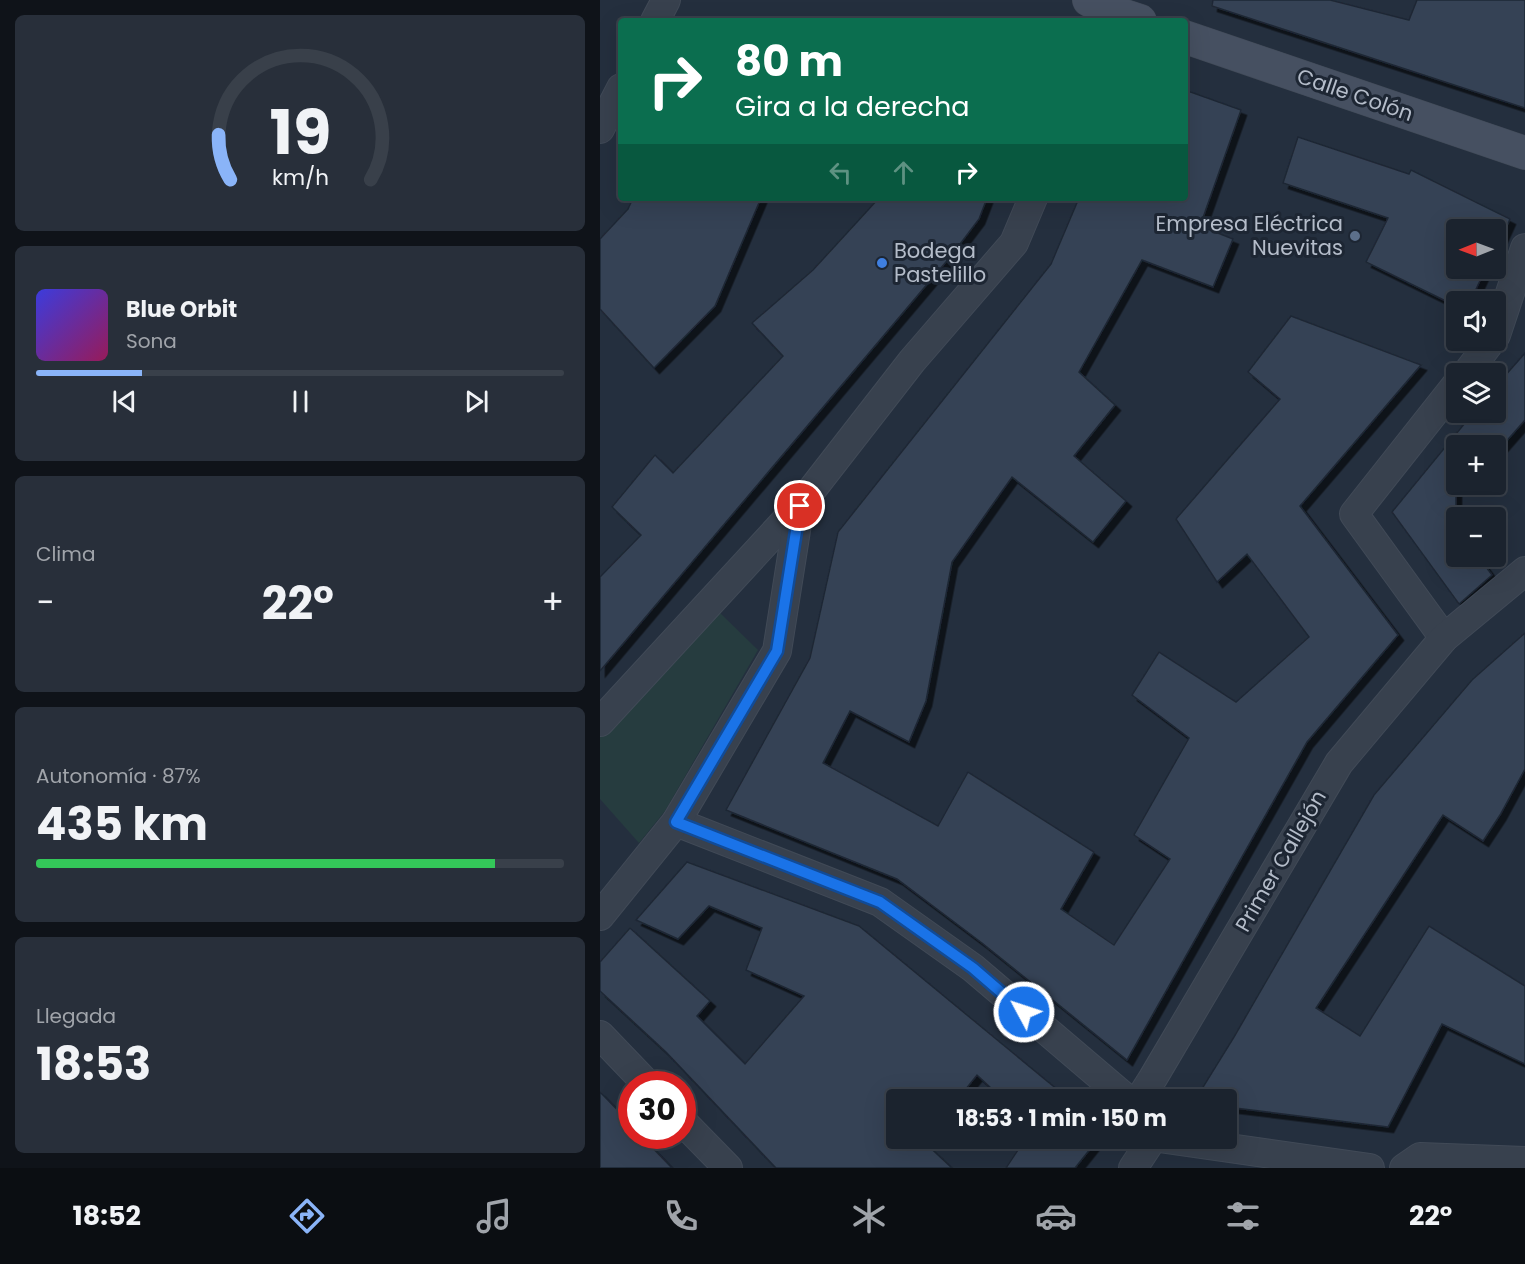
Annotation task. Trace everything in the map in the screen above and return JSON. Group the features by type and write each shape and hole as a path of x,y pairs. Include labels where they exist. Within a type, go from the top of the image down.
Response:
{"street":[{"path":"657,18 666,0"},
{"name":"Calle Colón","path":"1188,37 1525,153"},
{"path":"600,129 618,93"},
{"path":"600,722 800,506 912,361 1014,243 1032,201"},
{"path":"1506,305 1525,248"},
{"path":"1444,638 1354,514 1446,398"},
{"path":"600,916 676,822 777,651 800,506"},
{"name":"Primer Callejón","path":"1146,1089 1339,763 1444,638 1525,571"},
{"path":"676,822 880,902 973,968 1115,1089"},
{"path":"600,1035 635,1071"},
{"path":"696,1135 728,1168"},
{"path":"1132,1168 1145,1149"},
{"path":"1236,1149 1370,1168"},
{"path":"1404,1168 1420,1157 1525,1161"}],"green space":[{"path":"718,611 758,650 665,811 639,843 600,799 600,737"}],"building":[{"path":"1213,0 1330,0 1409,20 1417,0 1525,0 1525,108 1212,6"},
{"path":"1188,91 1241,110 1200,226 1233,239 1213,287 1142,260 1079,372 1115,405 1074,456 1126,501 1093,542 1012,477 952,562 926,701 909,742 850,711 823,763 938,826 968,772 1094,852 1061,909 1114,945 1170,859 1134,835 1189,738 1132,695 1159,652 1236,702 1309,637 1247,554 1217,582 1176,519 1280,399 1248,372 1291,316 1421,365 1300,506 1398,635 1307,742 1127,1060 982,943 897,879 726,810 810,658 838,532 1051,264 1078,201 1188,201"},
{"path":"1298,137 1409,174 1411,170 1510,219 1506,228 1506,219 1446,219 1446,279 1481,279 1475,291 1446,291 1446,301 1366,262 1388,218 1283,183"},
{"path":"632,201 760,201 715,306 654,368 600,309 600,239 628,209"},
{"path":"876,201 986,201 979,219 951,256 600,671 600,577 641,535 612,507 655,455 673,473 783,356 752,323 813,270"},
{"path":"1525,353 1525,420 1506,442 1506,435 1455,435 1465,423 1506,423 1506,375"},
{"path":"1446,446 1446,495 1456,495 1456,507 1446,507 1446,567 1486,567 1492,575 1459,604 1392,512"},
{"path":"1525,633 1525,769 1483,841 1443,815 1316,1008 1360,1036 1429,926 1525,986 1525,1064 1442,1024 1388,1127 1237,1108 1237,1089 1202,1089 1374,795 1472,680"},
{"path":"687,862 859,926 1057,1089 992,1089 977,1075 966,1089 886,1089 886,1149 932,1149 952,1168 776,1168 696,1084 696,1071 684,1071 600,991 600,962 630,928 710,1001 697,1016 745,1064 804,996 746,970 762,928 709,906 678,939 636,920"},
{"path":"600,1092 618,1111 618,1149 654,1149 672,1168 600,1168"},
{"path":"1019,1149 1090,1149 1075,1168 1006,1168"}],"place":[{"name":"Empresa Eléctrica Nuevitas","path":"1355,236"},
{"name":"Bodega Pastelillo","path":"882,263"}],"route":[{"path":"800,506 777,651 676,822 880,902 973,968 1024,1012"}]}
